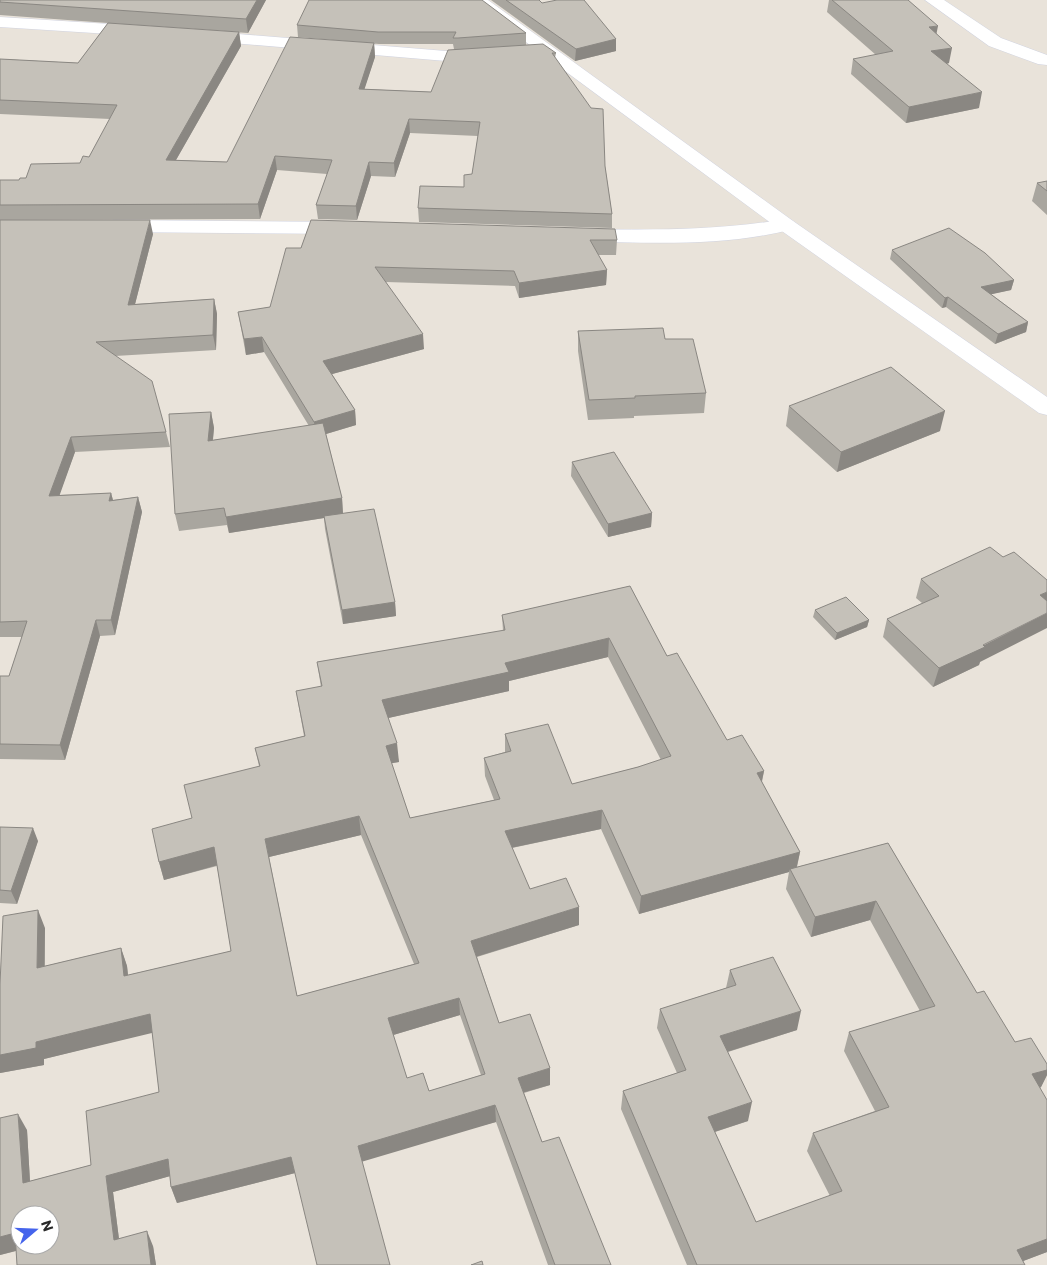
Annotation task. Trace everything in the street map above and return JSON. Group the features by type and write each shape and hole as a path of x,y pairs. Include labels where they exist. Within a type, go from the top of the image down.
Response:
{"street":[{"path":"477,0 786,225 1047,408"},
{"path":"933,0 995,42 1044,60"},
{"path":"0,22 162,32"},
{"path":"181,34 458,57 497,54"},
{"path":"517,53 546,50"},
{"path":"560,234 669,237 745,232 786,225"},
{"path":"98,226 361,228"}],"building":[{"path":"0,0 257,0 246,19 0,2"},
{"path":"309,0 482,0 526,33 453,38 456,32 378,32 297,25"},
{"path":"506,0 539,0 542,3 557,0 584,0 616,39 576,49"},
{"path":"832,0 908,0 938,26 929,27 952,48 931,51 982,92 909,107 853,59 893,51"},
{"path":"108,23 239,32 166,160 227,162 290,37 374,43 359,89 431,92 448,50 543,44 556,53 552,53 591,108 603,109 605,166 612,214 418,208 420,186 464,187 464,175 472,174 480,122 409,119 394,163 369,162 356,206 316,205 332,160 275,156 258,204 0,205 0,180 26,178 31,164 80,163 83,156 89,157 117,105 0,100 0,59 78,63"},
{"path":"1047,181 1047,191 1037,183"},
{"path":"0,220 150,220 128,305 214,299 213,335 96,342 152,381 166,432 71,437 49,496 111,493 109,501 138,497 111,620 96,620 60,745 0,744 0,676 9,676 27,621 0,622"},
{"path":"311,220 615,229 617,240 590,240 607,270 519,283 514,271 375,267 423,334 323,361 355,410 314,422 262,337 244,339 238,312 270,307 286,248 301,248"},
{"path":"949,228 985,253 1014,280 981,287 1028,322 998,334 948,297 945,298 892,250"},
{"path":"663,328 665,339 693,339 706,393 589,400 578,331"},
{"path":"891,367 945,411 841,452 789,406"},
{"path":"211,412 208,441 323,423 342,498 226,517 224,508 175,514 169,414"},
{"path":"614,452 652,513 608,524 572,462"},
{"path":"374,509 395,602 342,610 324,516"},
{"path":"990,547 1003,557 1014,552 1047,580 1047,592 1040,595 1047,601 1047,613 983,645 985,647 939,668 887,619 939,596 921,579"},
{"path":"630,586 667,656 677,653 727,740 742,735 764,771 757,773 800,852 641,896 602,810 505,831 530,889 566,878 579,907 471,941 499,1023 530,1014 550,1068 518,1078 542,1142 559,1137 611,1265 555,1265 495,1105 358,1146 390,1265 317,1265 291,1157 171,1187 168,1159 106,1176 114,1240 147,1231 151,1265 17,1265 16,1255 60,1255 60,1205 10,1205 10,1234 0,1237 0,1118 18,1114 23,1183 91,1165 86,1111 159,1092 150,1014 36,1042 36,1048 0,1055 0,984 3,916 38,910 37,968 121,948 124,976 231,951 214,847 159,862 152,829 192,818 184,785 260,766 255,748 305,736 296,691 322,686 317,662 505,630 502,615","holes":["609,638 671,756 638,767 572,784 548,724 505,734 511,751 484,758 500,799 410,818 386,746 397,743 382,700 509,672 505,663","359,816 419,963 297,996 265,839","459,998 485,1074 429,1091 423,1073 407,1078 388,1018"]},
{"path":"846,597 869,620 837,633 815,610"},
{"path":"0,827 33,828 11,891 0,890"},
{"path":"888,843 977,993 984,991 1015,1042 1031,1038 1047,1064 1047,1070 1032,1074 1047,1100 1047,1239 1017,1250 1025,1265 697,1265 623,1091 686,1070 660,1009 736,985 730,970 773,957 801,1011 720,1036 752,1102 708,1117 756,1222 842,1191 813,1133 889,1107 849,1032 935,1006 876,901 815,917 790,869"},
{"path":"482,1261 483,1265 471,1265"}]}
